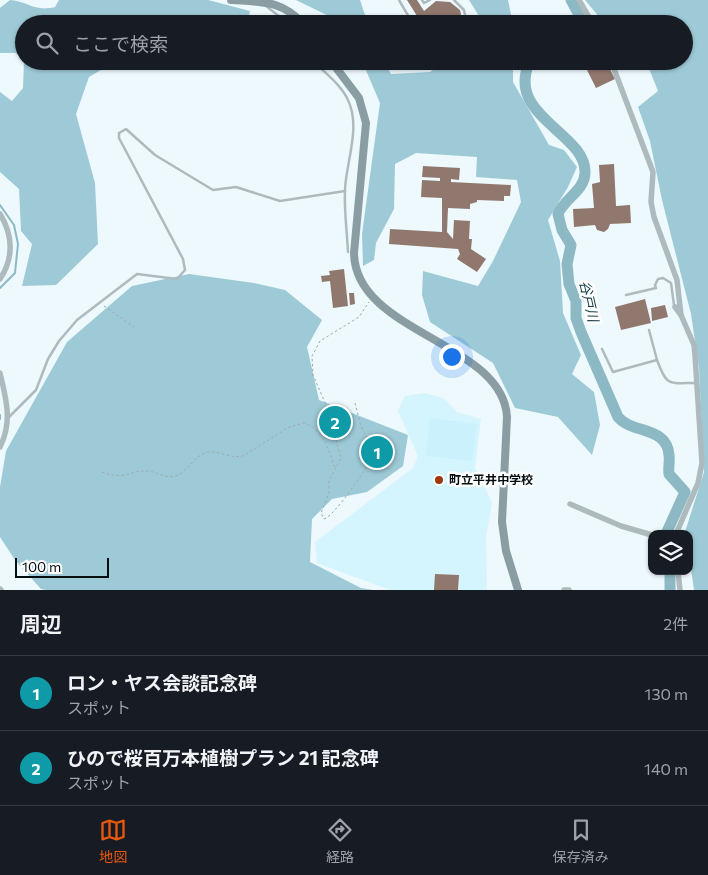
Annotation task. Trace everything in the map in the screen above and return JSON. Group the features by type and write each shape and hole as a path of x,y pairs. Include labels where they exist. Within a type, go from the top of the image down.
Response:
{"street":[{"path":"231,0 284,6 296,15"},
{"path":"579,0 588,15"},
{"path":"338,70 359,98 366,123 354,259 357,276 372,298 480,370 501,392 506,417 502,522 506,551 518,590"},
{"path":"614,70 653,172 651,202 654,217 677,280 681,315"},
{"path":"0,214 8,227 11,242 9,260 0,280"},
{"path":"675,307 681,315 694,345 702,463 698,483 678,530"},
{"path":"0,372 9,418 6,434 0,447"},
{"path":"570,504 621,526 648,534"},
{"path":"678,575 680,590"},
{"path":"564,590 569,590"}],"lane":[{"path":"399,0 408,15"},
{"path":"422,0 424,3 430,0"},
{"path":"454,0 464,10 465,15"},
{"path":"261,2 278,15"},
{"path":"322,70 335,82 348,100 352,127 345,191 348,252"},
{"path":"9,418 36,390 48,359 59,341 77,320 137,274 177,279 185,270 183,259 119,138 119,132 126,129 155,156 213,190 236,187 280,201 345,191"},
{"path":"626,295 656,288 658,280 663,278 671,283 675,307"},
{"path":"649,330 664,379 670,383 696,383"},
{"path":"602,349 613,372 657,360"}],"path":[{"path":"356,402 362,426 373,450 372,457 333,514 324,519 321,513 329,493 329,481 340,463 340,451 327,406 313,375 312,356 320,342 359,317 372,298"},
{"path":"99,303 134,327"},
{"path":"102,472 116,477 148,471 170,476 177,475 202,454 217,452 236,458 243,456 289,427 304,423 315,428 321,435 336,469"}],"shaded area":[{"path":"10,0 37,8 48,8 55,7 59,0 208,0 250,11 249,15 15,15 15,53 0,53 0,8"},
{"path":"296,0 360,0 365,15 327,15"},
{"path":"469,0 508,0 511,15 478,15"},
{"path":"585,0 708,0 708,590 694,590 692,575 693,530 686,530 704,472 699,368 691,314 662,200 650,141 638,107 658,91 650,70 693,70 693,15 598,15"},
{"path":"24,70 101,70 89,77 76,114 95,183 98,244 56,285 22,286 32,244 21,231 19,189 0,172 0,92 12,101 23,88"},
{"path":"366,70 389,70 391,74 430,72 433,70 513,70 513,82 549,145 564,150 577,167 568,187 548,220 560,261 563,313 581,355 572,374 594,392 600,425 592,455 558,417 515,408 493,363 430,322 422,295 423,271 478,286 493,261 521,202 517,180 476,177 477,157 416,153 395,164 394,209 376,243 374,260 363,266 362,234 380,103"},
{"path":"189,274 254,283 285,290 322,320 307,347 319,400 408,435 403,466 367,492 332,499 312,519 310,562 361,588 373,590 46,590 41,589 15,560 0,537 0,487 6,451 67,342 132,286"},
{"name":"町立平井中学校","path":"424,393 443,398 457,412 481,419 475,468 492,503 486,537 487,590 390,590 317,563 315,542 413,468 418,456 398,411 405,396"},
{"path":"430,418 477,424 472,461 426,456"}],"building":[{"path":"407,0 417,0 424,11 436,1 450,2 460,10 461,15 416,15"},
{"path":"587,70 610,70 615,79 596,88"},
{"path":"614,164 616,206 630,205 631,223 610,224 604,232 597,230 595,225 574,227 573,209 594,208 592,184 600,182 599,165"},
{"path":"423,166 460,168 459,180 451,179 451,182 511,185 510,196 504,196 504,201 477,200 477,202 470,204 470,209 448,208 447,232 453,239 454,220 470,221 469,239 472,239 471,249 486,259 477,272 457,259 460,254 458,249 389,244 390,229 442,232 442,198 421,197 422,180 440,181 440,178 422,177"},
{"path":"344,269 348,306 333,308 330,281 322,282 321,276 330,275 329,271"},
{"path":"349,293 354,293 355,304 350,305"},
{"path":"645,299 651,323 621,330 615,307"},
{"path":"665,305 668,317 652,321 651,308"},
{"path":"435,574 459,575 458,590 434,590"}],"waterway":[{"name":"谷戸川","path":"571,0 579,15"},
{"name":"谷戸川","path":"528,70 525,80 528,96 548,123 574,146 582,159 585,173 582,184 558,214 562,230 571,245 567,264 569,284 576,301 576,318 581,332 618,417 624,422 662,439 667,446 669,455 669,474 685,492 668,530"},
{"path":"0,205 14,225 18,244 15,273 0,288"},
{"name":"谷戸川","path":"670,575 670,590"}],"place":[{"name":"ひので桜百万本植樹プラン 21 記念碑","path":"335,422"},
{"name":"ロン・ヤス会談記念碑","path":"377,452"},
{"name":"町立平井中学校","path":"439,480"}]}
